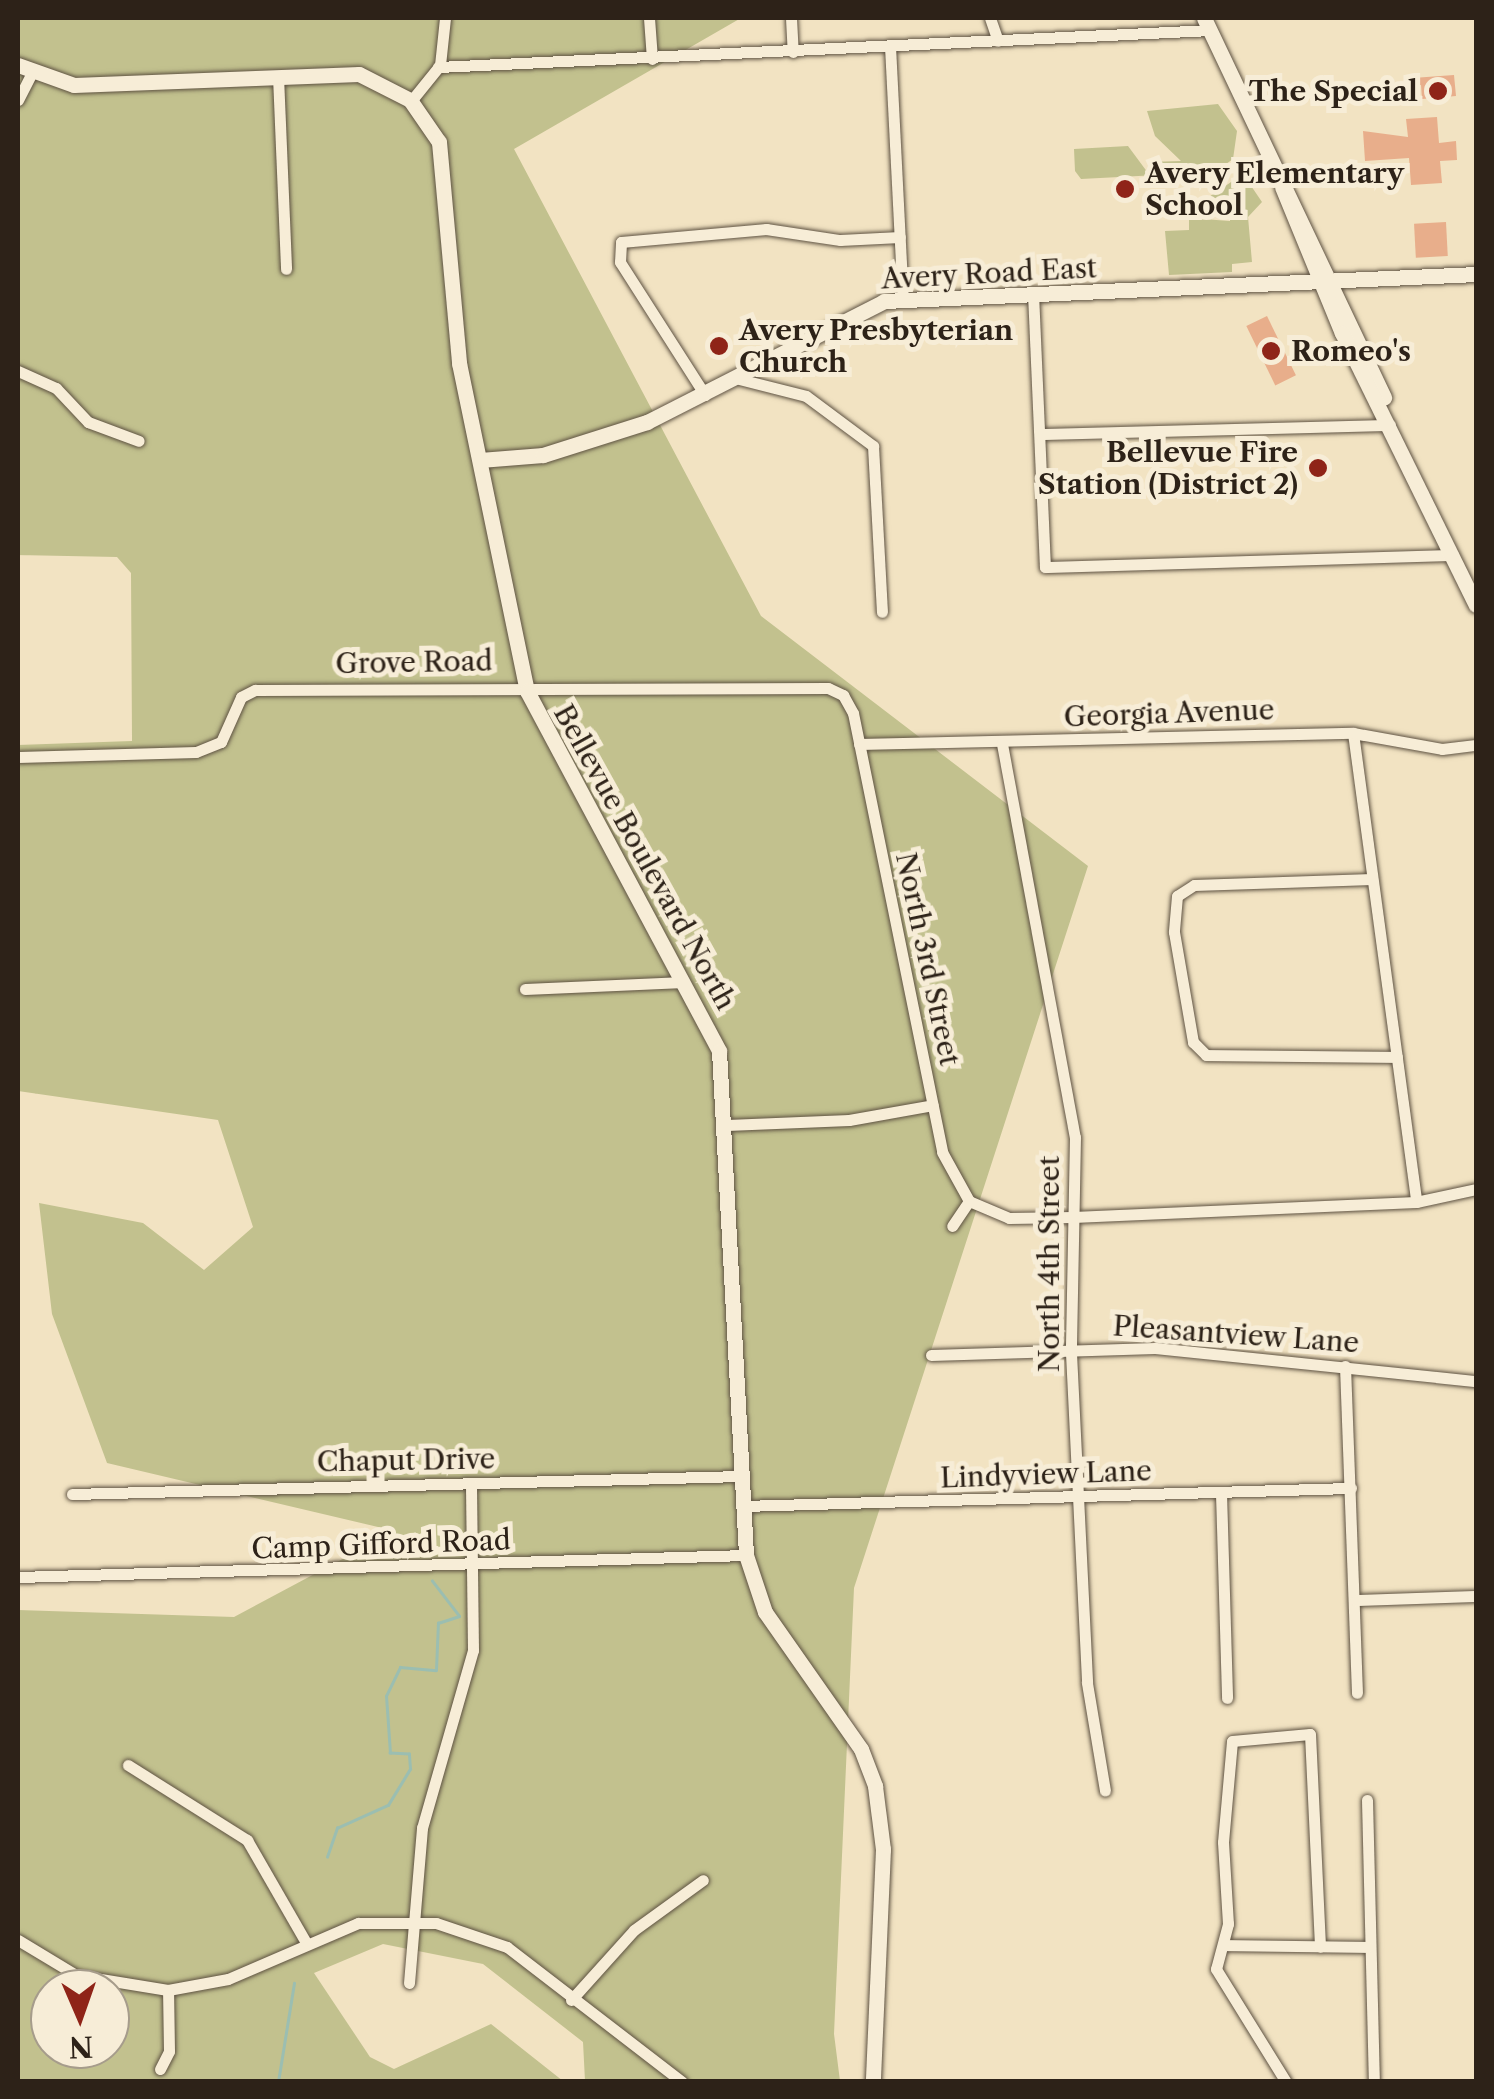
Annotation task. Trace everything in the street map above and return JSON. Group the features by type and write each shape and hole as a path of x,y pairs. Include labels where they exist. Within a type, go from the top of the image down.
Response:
{"main road":[{"path":"1207,24 1476,605"},
{"path":"25,69 74,85 360,74 411,101"},
{"name":"Bellevue Boulevard North","path":"411,101 444,161 459,363 527,691 719,1051 726,1125 746,1555 765,1612 861,1750 876,1786 883,1849 873,2082"},
{"name":"Avery Road East","path":"480,460 565,449 705,395 854,310 904,300 1476,274"}],"street":[{"path":"411,101 438,67 444,18"},
{"path":"650,18 652,59"},
{"path":"791,18 793,52"},
{"path":"990,18 998,41"},
{"path":"438,67 998,41 1207,24"},
{"path":"890,46 904,300"},
{"path":"18,100 25,69"},
{"path":"278,76 286,269"},
{"path":"705,395 618,254 621,242 637,235 766,229 840,240 900,237"},
{"path":"1033,294 1046,567 1453,555"},
{"path":"18,371 56,388 98,427 138,441"},
{"path":"736,378 806,396 873,446 882,612"},
{"path":"1040,434 1392,425"},
{"name":"Grove Road","path":"18,756 196,752 221,742 241,698 255,690 828,688 842,695"},
{"name":"North 3rd Street","path":"842,695 860,744 949,1170 969,1201"},
{"path":"1353,733 1416,1202"},
{"name":"Georgia Avenue","path":"860,744 1002,744 1353,733 1442,749 1476,745"},
{"name":"North 4th Street","path":"1002,744 1075,1137 1071,1353 1087,1683 1106,1790"},
{"path":"1372,879 1182,890 1172,918 1199,1050 1216,1060 1397,1057"},
{"path":"525,989 684,982"},
{"path":"726,1125 849,1120 934,1106"},
{"path":"952,1226 969,1201 1009,1218 1073,1217 1416,1202 1476,1189"},
{"name":"Pleasantview Lane","path":"931,1355 1155,1348 1476,1380"},
{"path":"1346,1366 1357,1694"},
{"path":"409,1470 409,1484"},
{"name":"Chaput Drive","path":"72,1494 741,1476"},
{"path":"409,1983 425,1816 470,1670 474,1567 471,1484"},
{"name":"Lindyview Lane","path":"742,1506 1351,1488"},
{"path":"1221,1493 1227,1698"},
{"name":"Camp Gifford Road","path":"18,1577 474,1567 746,1555"},
{"path":"1356,1600 1476,1596"},
{"path":"1286,2082 1216,1969 1224,1945 1232,1740 1310,1734 1320,1947"},
{"path":"128,1766 247,1840 305,1941"},
{"path":"1367,1800 1367,1947 1374,2082"},
{"path":"571,2000 634,1930 703,1880"},
{"path":"18,1940 76,1976 168,1990 228,1979 305,1941 358,1923 413,1919 507,1947 666,2079 682,2082"},
{"path":"1224,1945 1367,1947"},
{"path":"160,2069 169,2051 168,1990"}],"shaded area":[{"path":"18,18 741,18 514,149 761,616 1088,866 854,1588 834,2034 840,2081 585,2081 583,2042 483,1964 383,1944 314,1973 370,2057 394,2069 491,2024 563,2081 18,2081 18,1610 234,1617 395,1531 107,1463 52,1314 39,1203 143,1223 204,1270 253,1227 218,1120 18,1091 18,745 132,741 131,573 117,557 18,555"},
{"path":"1218,104 1237,131 1233,159 1215,172 1081,179 1075,171 1074,149 1128,146 1148,173 1149,162 1181,161 1155,136 1147,111"},
{"path":"1243,174 1262,202 1248,217 1252,262 1232,264 1232,272 1169,275 1165,231 1189,230 1189,218 1230,221 1230,208 1194,207"}],"building":[{"name":"The Special","path":"1454,75 1456,96 1422,99 1421,85 1414,86 1413,78"},
{"path":"1437,117 1439,143 1456,141 1457,160 1440,161 1442,183 1411,185 1409,158 1365,161 1363,131 1408,137 1406,119"},
{"path":"1446,222 1448,256 1416,258 1414,224"},
{"name":"Romeo's","path":"1267,316 1296,375 1275,385 1246,326"}],"waterway":[{"path":"327,1857 337,1828 388,1805 410,1769 409,1754 390,1753 386,1696 400,1667 436,1670 438,1623 459,1616 432,1581"},
{"path":"278,2082 294,1983"}],"place":[{"name":"The Special","path":"1438,91"},
{"name":"Avery Elementary School","path":"1125,189"},
{"name":"Avery Presbyterian Church","path":"719,346"},
{"name":"Romeo's","path":"1271,351"},
{"name":"Bellevue Fire Station (District 2)","path":"1318,468"}]}
